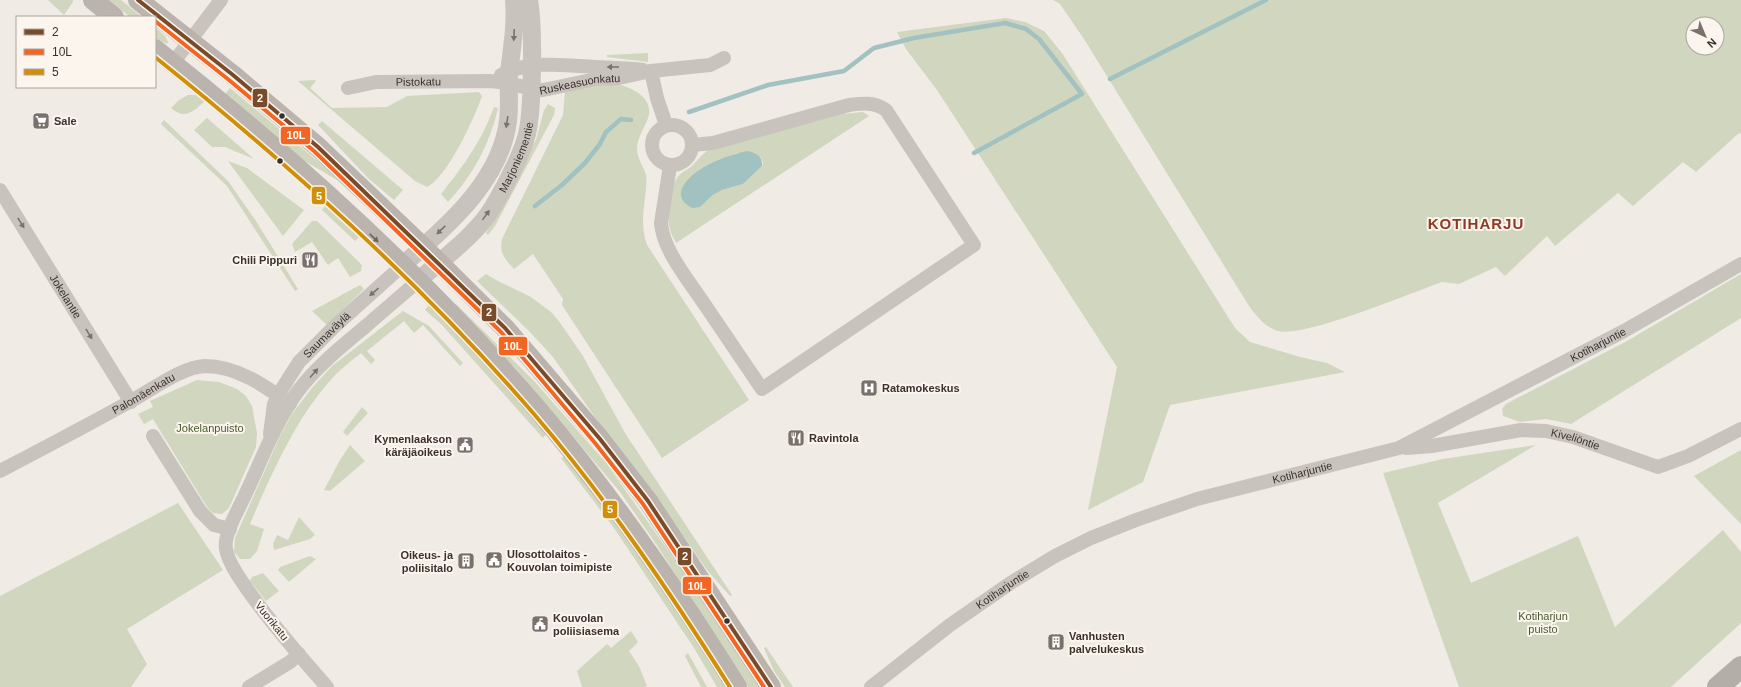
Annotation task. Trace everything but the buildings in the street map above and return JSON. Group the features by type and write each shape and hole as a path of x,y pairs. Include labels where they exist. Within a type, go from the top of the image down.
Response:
{"highway":[{"path":"1718,687 1741,667"}],"main road":[{"path":"93,0 113,16"},
{"path":"138,0 318,147 439,262 505,328 600,438 664,524 771,687"},
{"path":"156,50 286,159 403,265 499,365 582,464 654,562 706,638 737,687"}],"street":[{"path":"173,63 221,0"},
{"name":"Marjoniementie","path":"423,247 474,197 497,157 508,121 509,77 514,40 514,0"},
{"name":"Marjoniementie","path":"418,281 474,230 486,216 496,201 518,158 527,135 531,89 532,39 529,0"},
{"name":"Ruskeasuonkatu","path":"509,77 531,89 543,90 596,79 619,78 651,71 710,65 724,58"},
{"name":"Ruskeasuonkatu","path":"532,67 556,65 623,67 651,71"},
{"name":"Pistokatu","path":"348,88 376,82 490,80 509,77 532,67"},
{"path":"651,71 657,98 666,125"},
{"path":"670,166 661,223 661,232 665,243 680,268 762,389 974,245 886,110 878,105 868,102 849,105 713,143 692,145"},
{"path":"666,125 680,126 686,130 690,135 692,145 690,155 685,161 680,164 670,166 655,158 651,145 655,133 666,125"},
{"name":"Jokelantie","path":"0,190 131,402"},
{"name":"Saumaväylä","path":"268,446 274,404 299,362 313,346 423,247"},
{"name":"Kotiharjuntie","path":"871,687 950,625 1012,582 1055,556 1091,538 1136,520 1197,499 1399,448 1624,331 1741,264"},
{"name":"Saumaväylä","path":"226,550 226,539 268,446 290,404 319,367 418,281"},
{"name":"Palomäenkatu","path":"0,472 131,402 174,376 203,366 233,371 249,377 290,404"},
{"name":"Kiveliöntie","path":"1399,448 1432,446 1521,430 1546,431 1573,437 1658,467 1688,456 1741,429"},
{"path":"153,436 200,511 214,525 230,530"},
{"name":"Vuorikatu","path":"226,550 231,564 244,585 261,608 327,687"},
{"path":"249,687 290,662 299,654"}],"green space":[{"path":"48,0 73,0 73,2 64,15"},
{"path":"109,0 121,0 141,16 129,16"},
{"path":"1053,0 1741,0 1741,134 1739,133 1696,172 1683,162 1633,206 1618,193 1555,246 1547,236 1505,276 1496,267 1459,284 1442,282 1358,313 1310,328 1291,331 1278,331 1265,324 1249,306 1084,39 1060,4"},
{"path":"1006,18 1025,22 1044,31 1062,53 1235,328 1250,342 1300,357 1327,363 1345,372 1170,405 1143,482 1088,510 1117,367 937,90 906,49 897,32"},
{"path":"156,28 165,36 168,42 167,44 156,38"},
{"path":"648,53 648,62 607,57 607,55"},
{"path":"298,81 316,81 310,88 332,108 387,107 407,96 479,92 482,96 467,132 452,159 435,181 427,187 415,181"},
{"path":"617,84 634,90 644,98 649,108 649,115 646,124 637,144 638,156 646,175 643,221 647,245 749,400 662,458 562,305 563,299 533,254 514,269 505,259 501,248 502,239 563,115 565,93 568,89"},
{"path":"230,88 339,179 378,217 337,180 303,160 224,95"},
{"path":"188,95 196,95 204,102 196,109 184,114 180,114 171,108 179,100"},
{"path":"548,104 555,108 554,115 495,226 488,235 486,233 536,140 544,110"},
{"path":"494,107 498,108 495,121 485,146 473,170 448,202 441,194 457,174 478,142"},
{"path":"863,112 869,116 676,243 670,231 668,217 672,188 679,176 707,151 843,114","holes":["737,153 760,157 763,162 762,166 743,184 722,190 713,195 705,203 718,161"]},
{"path":"207,118 254,159 225,147 212,147 194,130"},
{"path":"164,120 228,181 256,221 298,289 295,291 227,186 161,124"},
{"path":"322,121 403,190 394,200 368,178 318,125"},
{"path":"228,161 247,168 304,210 283,236"},
{"path":"325,206 359,237 355,241 322,210"},
{"path":"312,221 317,221 362,265 361,271 350,277 338,258 328,265 312,242 295,252 292,244"},
{"path":"486,274 531,297 551,312 558,320 583,356 625,433 732,595 730,596 707,570 655,496 594,416 553,357 530,332 477,281"},
{"path":"1741,274 1741,318 1571,424 1546,419 1520,422 1503,416 1502,409 1506,404 1627,341"},
{"path":"360,285 364,289 327,325 312,311"},
{"path":"456,304 535,382 606,463 677,563 760,687 748,687 656,544 620,492 517,370 455,305"},
{"path":"428,306 440,313 546,434 543,438 441,324 425,310"},
{"path":"403,311 429,326 463,363 460,366 423,325 414,333 404,321 367,351 375,360 371,364 361,353 344,367 317,397 294,431 266,487 250,524 264,529 257,551 250,559 240,559 234,552 235,538 280,436 292,414 311,389 332,366"},
{"name":"Jokelanpuisto","path":"197,380 219,382 237,389 246,396 252,406 257,433 256,447 229,508 222,514 213,513 207,507 153,419 144,424 138,414 153,407 150,401"},
{"path":"362,407 368,413 347,436 343,432"},
{"path":"350,445 365,461 330,491 324,490 340,460"},
{"name":"Kotiharjun puisto","path":"1536,445 1438,503 1471,583 1578,536 1615,627 1723,530 1741,552 1741,623 1671,687 1459,687 1383,473 1443,459"},
{"path":"1741,450 1741,524 1694,476"},
{"path":"565,456 669,598 728,687 717,687 694,648 614,528 561,458"},
{"path":"178,503 223,570 127,629 147,664 131,687 0,687 0,596"},
{"path":"299,517 315,535 310,539 274,550 273,544 277,535 288,540"},
{"path":"310,556 316,559 289,582 278,570 280,567"},
{"path":"263,573 279,591 266,601 250,581 252,577"},
{"path":"631,631 638,642 629,651 639,666 647,686 582,687 577,671 607,644 611,648"},
{"path":"766,647 793,687 785,687 774,671 764,648"},
{"path":"688,653 707,687 701,687 685,656"}],"water":[{"path":"747,151 760,157 762,166 743,184 722,190 713,195 700,207 692,208 684,202 681,197 681,192 684,184 699,170 729,156"}],"waterway":[{"path":"1110,79 1266,0"},
{"path":"689,112 768,85 844,71 874,48 914,38 1005,23 1026,29 1039,39 1082,94 974,153"},
{"path":"535,206 562,185 585,163 600,144 606,132 621,119 631,120"}],"transit line":[{"name":"2","path":"138,0 233,75 318,147 505,328 600,439 648,501 771,687"},
{"name":"10L","path":"156,22 314,151 501,332 595,443 643,504 764,687"},
{"name":"5","path":"156,58 256,140 353,227 400,272 491,365 561,446 587,479 661,581 730,687"}],"place":[{"name":"Sale","path":"41,121"},
{"name":"Chili Pippuri","path":"310,260"},
{"name":"Ratamokeskus","path":"869,388"},
{"name":"Ravintola","path":"796,438"},
{"name":"Kymenlaakson käräjäoikeus","path":"465,445"},
{"name":"Ulosottolaitos - Kouvolan toimipiste","path":"494,560"},
{"name":"Oikeus- ja poliisitalo","path":"466,561"},
{"name":"Kouvolan poliisiasema","path":"540,624"},
{"name":"Vanhusten palvelukeskus","path":"1056,642"}],"district":[{"name":"KOTIHARJU","path":"1476,224"}]}
